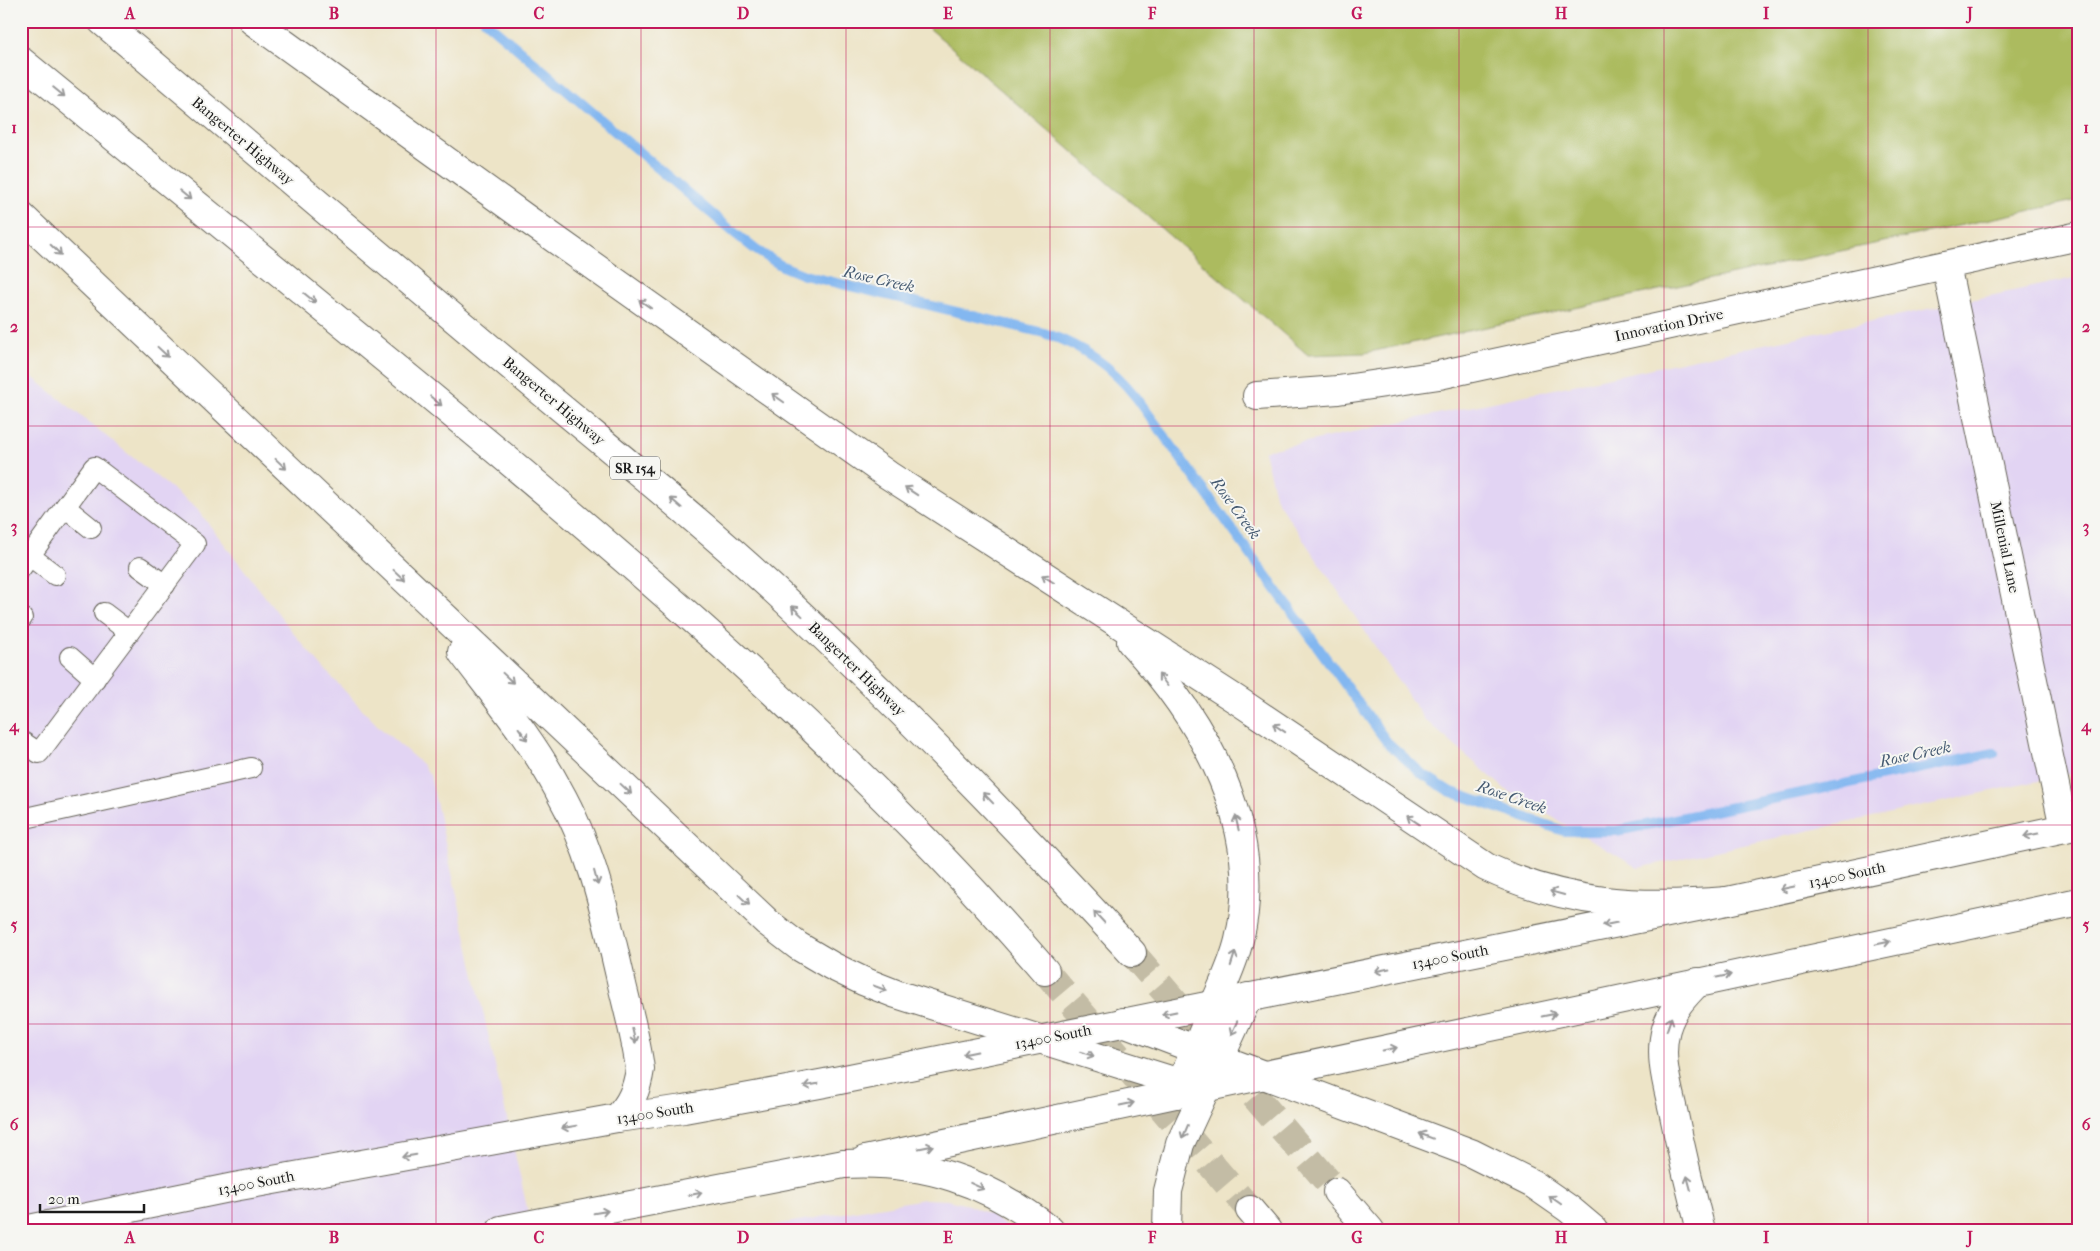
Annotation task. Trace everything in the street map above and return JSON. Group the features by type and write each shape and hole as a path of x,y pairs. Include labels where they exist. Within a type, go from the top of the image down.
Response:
{"main road":[{"name":"Bangerter Highway","path":"102,21 638,471 747,565 853,663 948,756 1132,953"},
{"path":"253,21 516,212 888,475 1013,558 1089,604 1240,702 1460,851 1504,875 1560,894 1599,902 1642,905 1727,900"},
{"path":"21,61 513,464 732,654 860,775 984,900 1045,971"},
{"path":"21,216 767,922 798,946 832,966 879,988 1190,1089"},
{"name":"Innovation Drive","path":"1257,396 1338,390 1439,375 2079,236"},
{"name":"Millenial Lane","path":"1946,265 2071,827"},
{"path":"421,596 538,756 558,788 576,823 593,866 640,1069 638,1084 633,1097 626,1109 617,1118"},
{"path":"1089,604 1124,635 1155,668 1182,705 1206,743 1229,793 1236,819 1245,871 1244,907 1239,940 1232,964 1215,1004 1208,1054"},
{"name":"13400 South","path":"24,1230 234,1187 617,1118 684,1109 797,1088 1727,900 2071,827"},
{"path":"501,1230 844,1164 1190,1089 1605,1004 1698,982 2079,902"},
{"path":"1698,982 1673,1011 1666,1029 1663,1046 1664,1065 1683,1160 1701,1230"},
{"path":"1167,1230 1168,1191 1173,1167 1183,1137 1190,1089 1208,1054 1248,997"},
{"path":"1124,1022 1459,1148 1493,1163 1533,1184 1569,1209 1594,1230"},
{"path":"844,1164 876,1163 940,1172 971,1182 1002,1197 1050,1230"},
{"path":"1337,1192 1370,1230"}],"lane":[{"path":"21,742 39,753 195,544 94,468 26,562 55,575"},
{"path":"65,507 91,528"},
{"path":"140,567 165,585"},
{"path":"104,613 129,632"},
{"path":"70,658 95,679"},
{"path":"21,819 251,768"}],"shaded area":[{"path":"2079,277 2079,772 1638,868 1505,789 1424,719 1276,499 1264,451"},
{"path":"21,368 197,509 298,639 323,668 379,727 422,764 430,775 532,1230 21,1230"},
{"path":"924,1199 947,1200 968,1205 991,1215 1011,1230 747,1230"}],"green space":[{"path":"921,21 2079,21 2079,200 1365,353 1308,355"}],"waterway":[{"name":"Rose Creek","path":"485,21 732,231 756,250 782,266 804,275 1044,333 1071,344 1095,358 1117,376 1136,397 1387,742 1421,773 1449,791 1564,831 1617,831 1994,753"}],"tunnel":[{"path":"1132,953 1196,1027"},
{"path":"1045,971 1250,1210"},
{"path":"1227,1064 1337,1192"}]}
